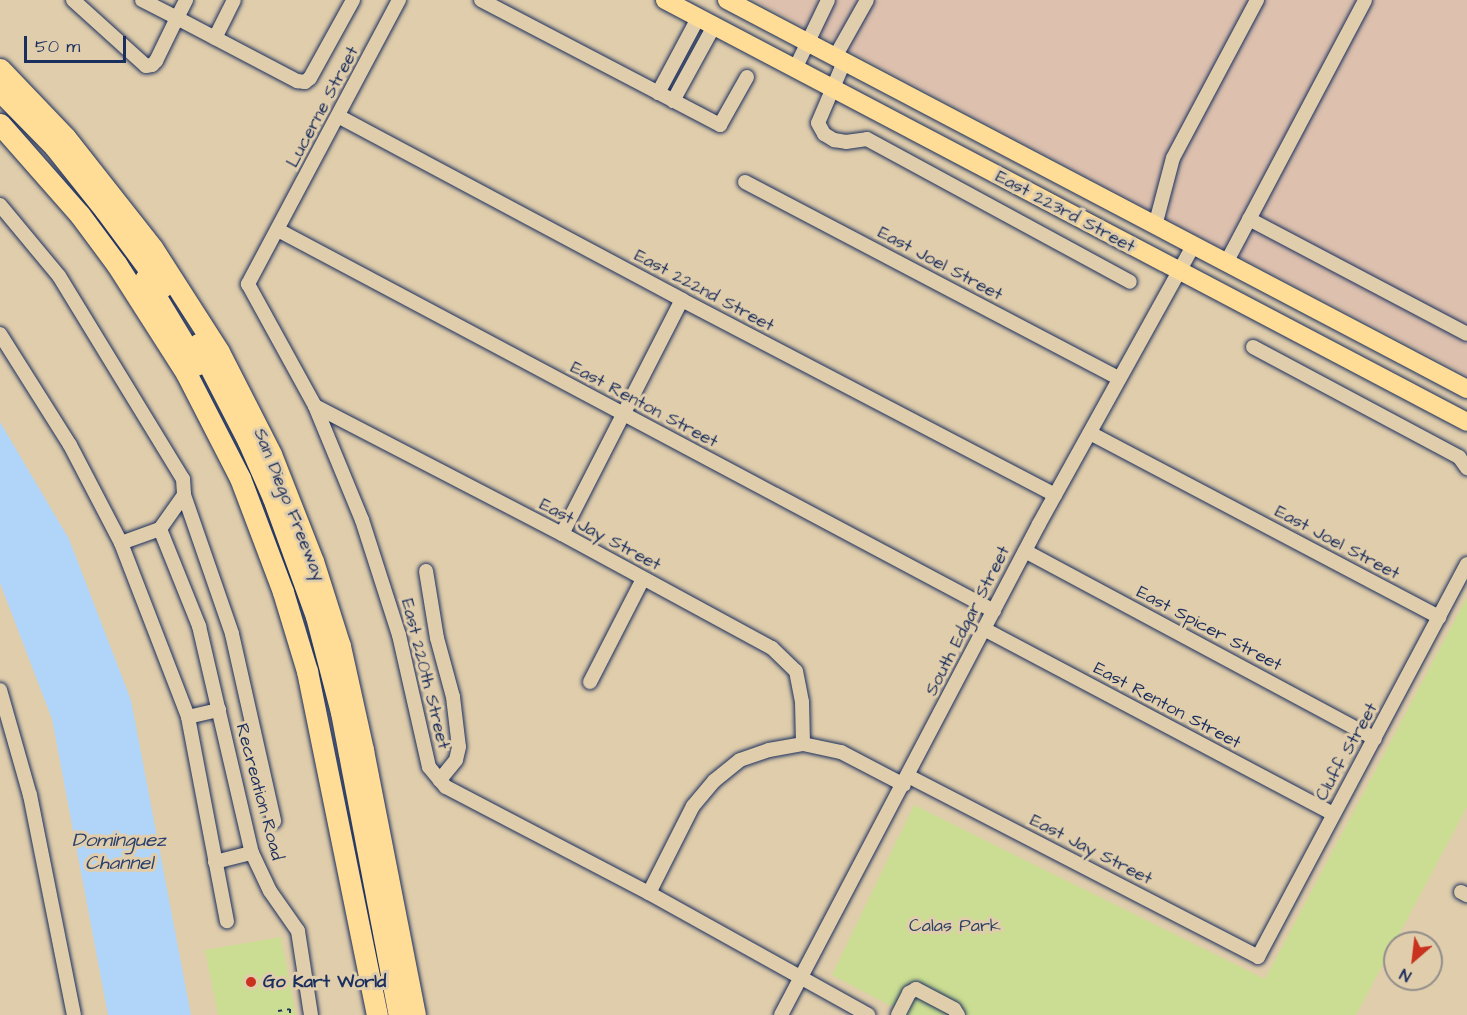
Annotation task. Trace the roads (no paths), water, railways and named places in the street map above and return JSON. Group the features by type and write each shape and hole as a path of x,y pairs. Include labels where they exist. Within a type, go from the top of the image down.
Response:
{"highway":[{"name":"San Diego Freeway","path":"0,69 65,137 153,249 219,352 271,454 328,606 347,676 415,1015"},
{"path":"0,91 69,164 166,293 218,382 248,441 273,498 316,616 341,712 399,1015"},
{"path":"0,102 98,215 135,264 172,320 200,369 239,442 257,482 297,588 318,660 391,1015"},
{"name":"San Diego Freeway","path":"0,124 80,215 117,265 186,373 240,478 283,592 307,671 377,1015"}],"main road":[{"name":"East 223rd Street","path":"665,0 1467,422"},
{"name":"East 223rd Street","path":"727,0 1467,389"}],"street":[{"path":"73,0 146,66 153,65 156,61 186,0"},
{"path":"142,0 297,81 305,82 310,78 353,0"},
{"path":"215,38 234,0"},
{"name":"Lucerne Street","path":"278,230 399,0"},
{"path":"481,0 720,125 747,77"},
{"path":"795,69 828,0"},
{"path":"867,0 840,59 832,88 818,123 824,134 834,140 846,142 867,140 1130,282"},
{"path":"1155,226 1173,158 1257,0"},
{"path":"1226,263 1365,0"},
{"path":"658,93 706,22"},
{"path":"673,101 706,22"},
{"name":"East 222nd Street","path":"338,116 682,300 1055,495"},
{"name":"East Joel Street","path":"745,182 1118,378"},
{"path":"0,204 59,276 183,479 184,495 232,634 273,821"},
{"path":"1249,219 1467,334"},
{"name":"East 220th Street","path":"278,230 248,284 315,406 362,520 399,635 429,767 446,787 649,893 868,1015"},
{"name":"East Renton Street","path":"278,230 994,611"},
{"name":"South Edgar Street","path":"781,1015 1055,495 1193,246"},
{"path":"562,534 682,300"},
{"path":"0,334 70,445 121,543 188,717 226,921"},
{"path":"1253,348 1460,457 1467,468"},
{"name":"East Jay Street","path":"315,406 562,534 772,648 796,671 803,744 841,752 906,781 1258,957"},
{"name":"East Joel Street","path":"1090,433 1439,617"},
{"path":"121,543 160,529 184,495"},
{"name":"Recreation Road","path":"160,529 199,626 252,853 270,891 298,931 311,1015"},
{"name":"East Spicer Street","path":"1025,551 1375,739"},
{"name":"Cluff Street","path":"1258,957 1467,564"},
{"path":"426,571 436,638 453,697 459,747 456,760 440,780"},
{"path":"590,682 643,579"},
{"name":"East Renton Street","path":"984,629 1333,814"},
{"path":"0,690 30,795 74,1015"},
{"path":"188,717 219,710"},
{"path":"649,893 693,806 714,781 740,760 769,750 803,744"},
{"path":"215,862 252,853"},
{"path":"898,1015 909,993 916,989 954,1009 958,1015"}],"water":[{"name":"Dominguez Channel","path":"0,422 69,539 131,700 191,1015 108,1015 52,719 0,583"}],"place":[{"name":"Go Kart World","path":"251,982"}],"park label":[{"name":"Calas Park","path":"955,926"}]}
